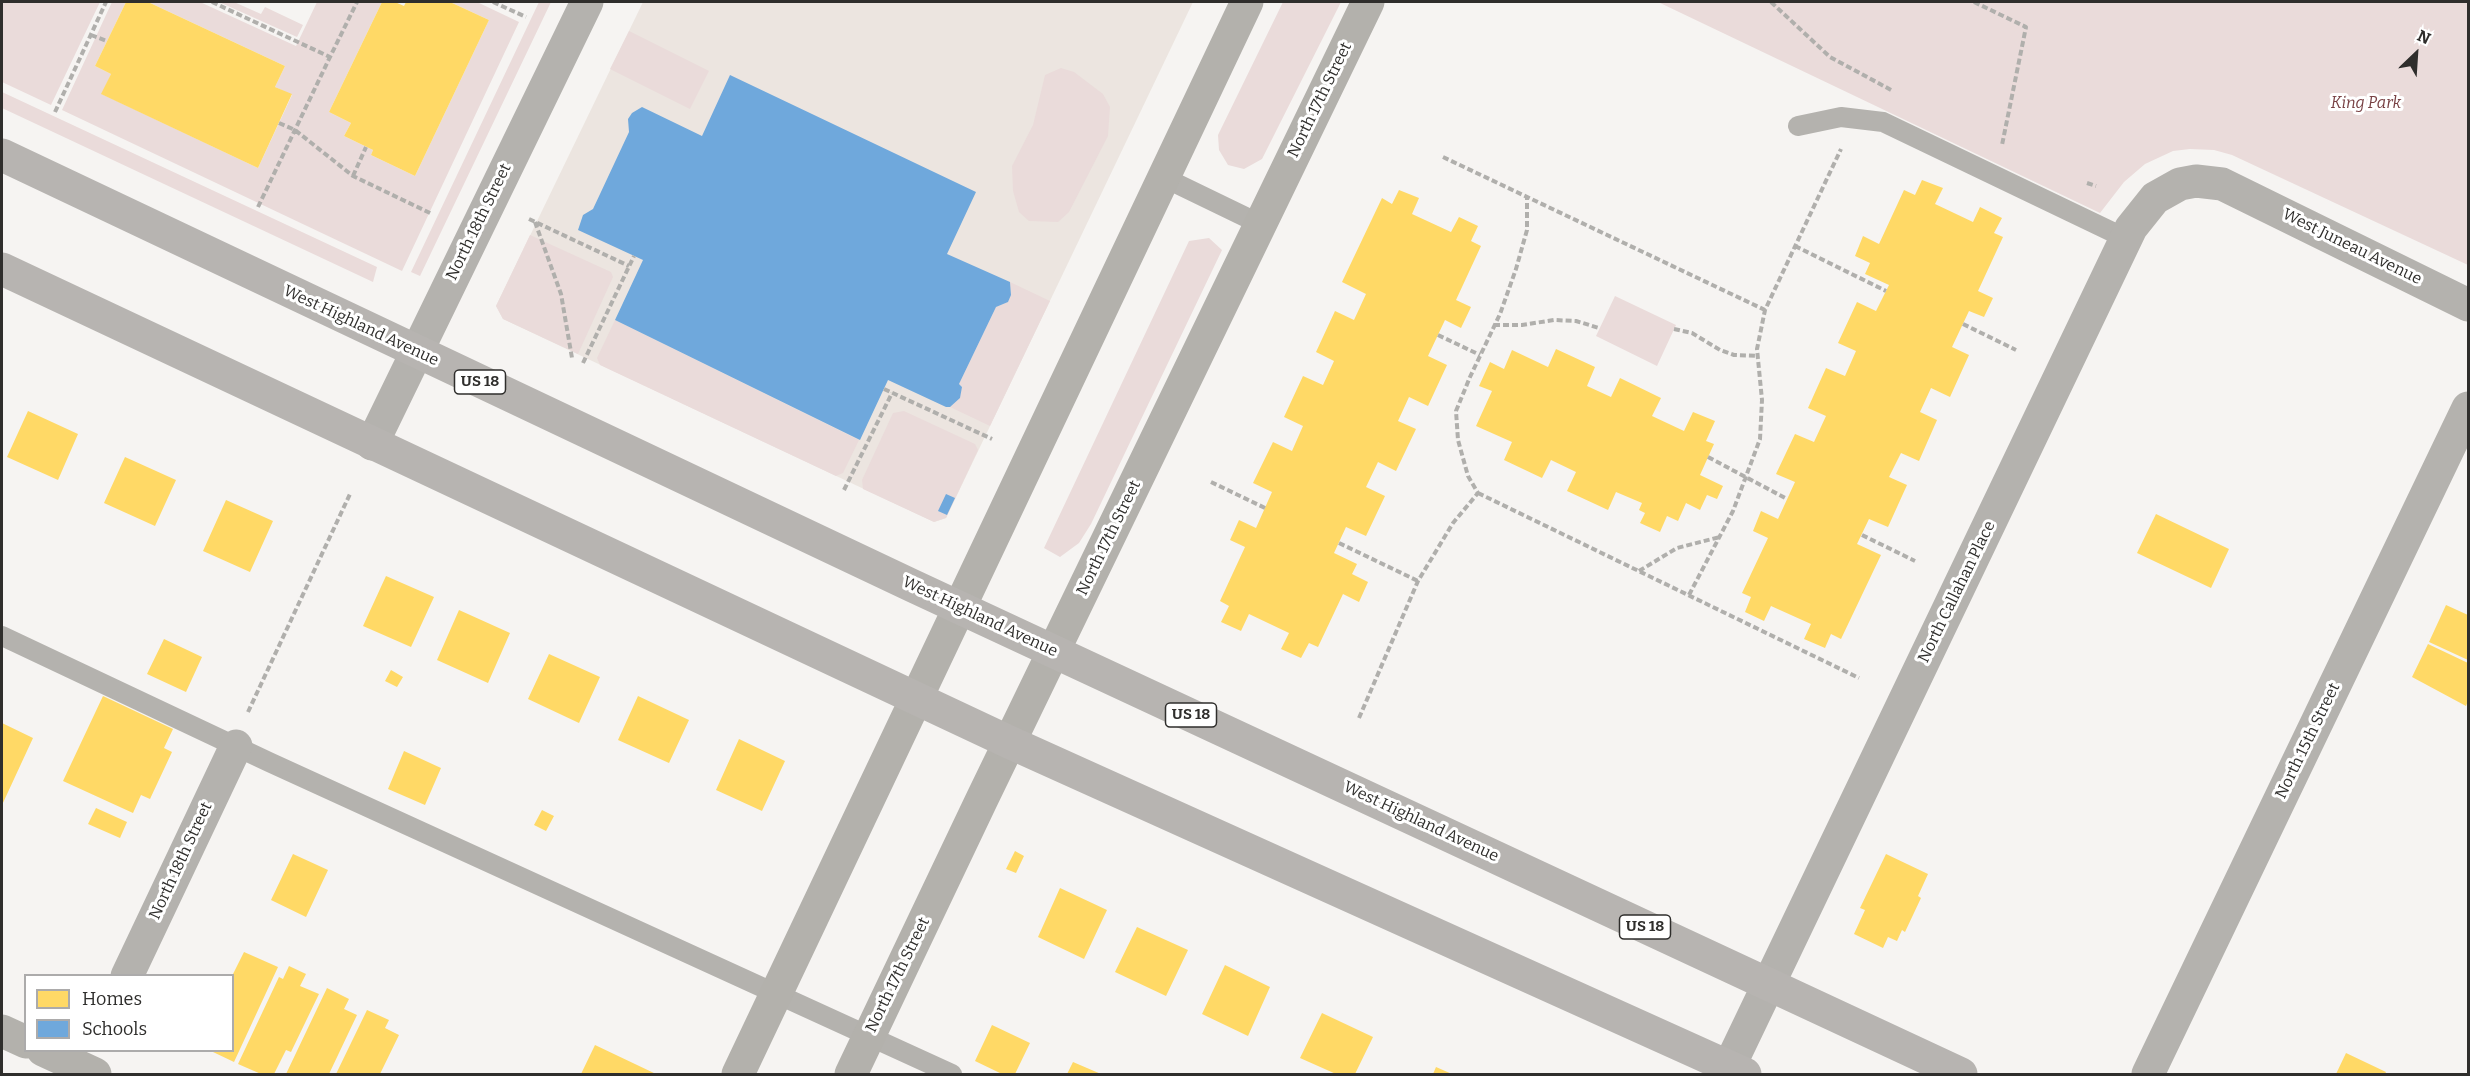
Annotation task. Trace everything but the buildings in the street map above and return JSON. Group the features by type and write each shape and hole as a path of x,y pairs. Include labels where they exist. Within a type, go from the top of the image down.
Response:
{"main road":[{"path":"738,1074 1247,2"},
{"name":"North 17th Street","path":"851,1074 1368,2"},
{"name":"West Highland Avenue","path":"2,155 960,608 1961,1074"},
{"path":"2,269 1010,742 1737,1071"},
{"path":"2,1031 24,1041"},
{"path":"48,1052 87,1067"}],"street":[{"name":"North 18th Street","path":"372,444 587,2"},
{"name":"North Callahan Place","path":"1737,1071 1768,984 2127,239 2147,207 2167,190 2196,181 2222,184 2235,189"},
{"name":"West Juneau Avenue","path":"2235,189 2469,305"},
{"name":"North 15th Street","path":"2148,1074 2469,408"},
{"name":"North 18th Street","path":"127,974 236,746"}],"lane":[{"path":"1798,126 1841,117 1883,122 2127,239"},
{"path":"1165,178 1260,224"},
{"path":"2,636 236,746 952,1074"}],"path":[{"path":"55,112 106,2"},
{"path":"212,2 330,57"},
{"path":"258,207 357,2"},
{"path":"493,2 526,17"},
{"path":"1771,2 1830,57 1903,97"},
{"path":"1974,2 2026,27 2001,145"},
{"path":"91,35 107,41"},
{"path":"279,123 295,130 353,176 432,214"},
{"path":"1689,595 1720,537 1748,476 1760,439 1762,400 1758,356 1766,310 1846,138"},
{"path":"1992,141 2011,150"},
{"path":"353,176 366,147"},
{"path":"1443,157 1766,310"},
{"path":"2086,182 2096,186"},
{"path":"1527,198 1527,230 1516,269 1456,411 1458,440 1468,476 1478,493 1859,678"},
{"path":"529,219 629,266"},
{"path":"535,222 561,294 572,358"},
{"path":"1795,246 1886,291"},
{"path":"583,363 634,256"},
{"path":"1494,325 1522,325 1554,320 1576,321 1599,328"},
{"path":"1963,324 2016,350"},
{"path":"1674,329 1692,333 1720,350 1734,355 1758,356"},
{"path":"1438,334 1480,355"},
{"path":"884,389 992,439"},
{"path":"844,490 892,393"},
{"path":"1708,457 1748,476 1787,499"},
{"path":"1211,482 1265,507"},
{"path":"1359,718 1418,581 1453,523 1478,493"},
{"path":"247,716 350,494"},
{"path":"1862,535 1915,561"},
{"path":"1639,571 1677,548 1720,537"},
{"path":"1339,543 1418,581"}],"shaded area":[{"path":"643,2 1193,2 946,518 934,522 503,319 496,306"}],"green space":[{"path":"2,2 100,2 51,105 2,82"},
{"path":"112,2 126,2 95,66 111,74 102,94 258,168 292,95 275,87 285,66 148,2 200,2 296,46 317,2 382,2 329,112 351,123 344,136 373,150 371,155 415,176 489,20 450,2 477,2 519,22 402,271 62,110"},
{"path":"219,2 234,2 261,14 265,7 303,25 297,37"},
{"path":"539,2 551,2 420,276 411,272"},
{"path":"1283,2 1341,2 1262,159 1244,169 1228,165 1219,150 1218,135"},
{"name":"King Park","path":"1658,2 2468,2 2468,265 2232,155 2214,150 2173,151 2145,164 2124,182 2100,213"},
{"path":"629,31 709,71 690,109 610,69"},
{"path":"1061,68 1074,72 1103,94 1110,107 1108,136 1069,212 1058,222 1029,221 1019,212 1013,191 1012,166 1033,125 1045,75"},
{"path":"2,92 377,267 373,282 2,108"},
{"path":"530,235 611,272 613,277 578,354 503,319 496,306"},
{"path":"1209,238 1222,250 1091,524 1079,543 1060,557 1044,548 1189,241"},
{"path":"1010,282 1050,301 990,426 950,407 960,398 962,387 959,384 996,307 1008,302 1011,294"},
{"path":"1615,296 1676,325 1657,366 1596,336"},
{"path":"615,320 859,440 843,473 836,476 600,365 597,358"},
{"path":"904,411 975,444 978,450 946,518 934,522 863,489 862,480 893,413"}]}
